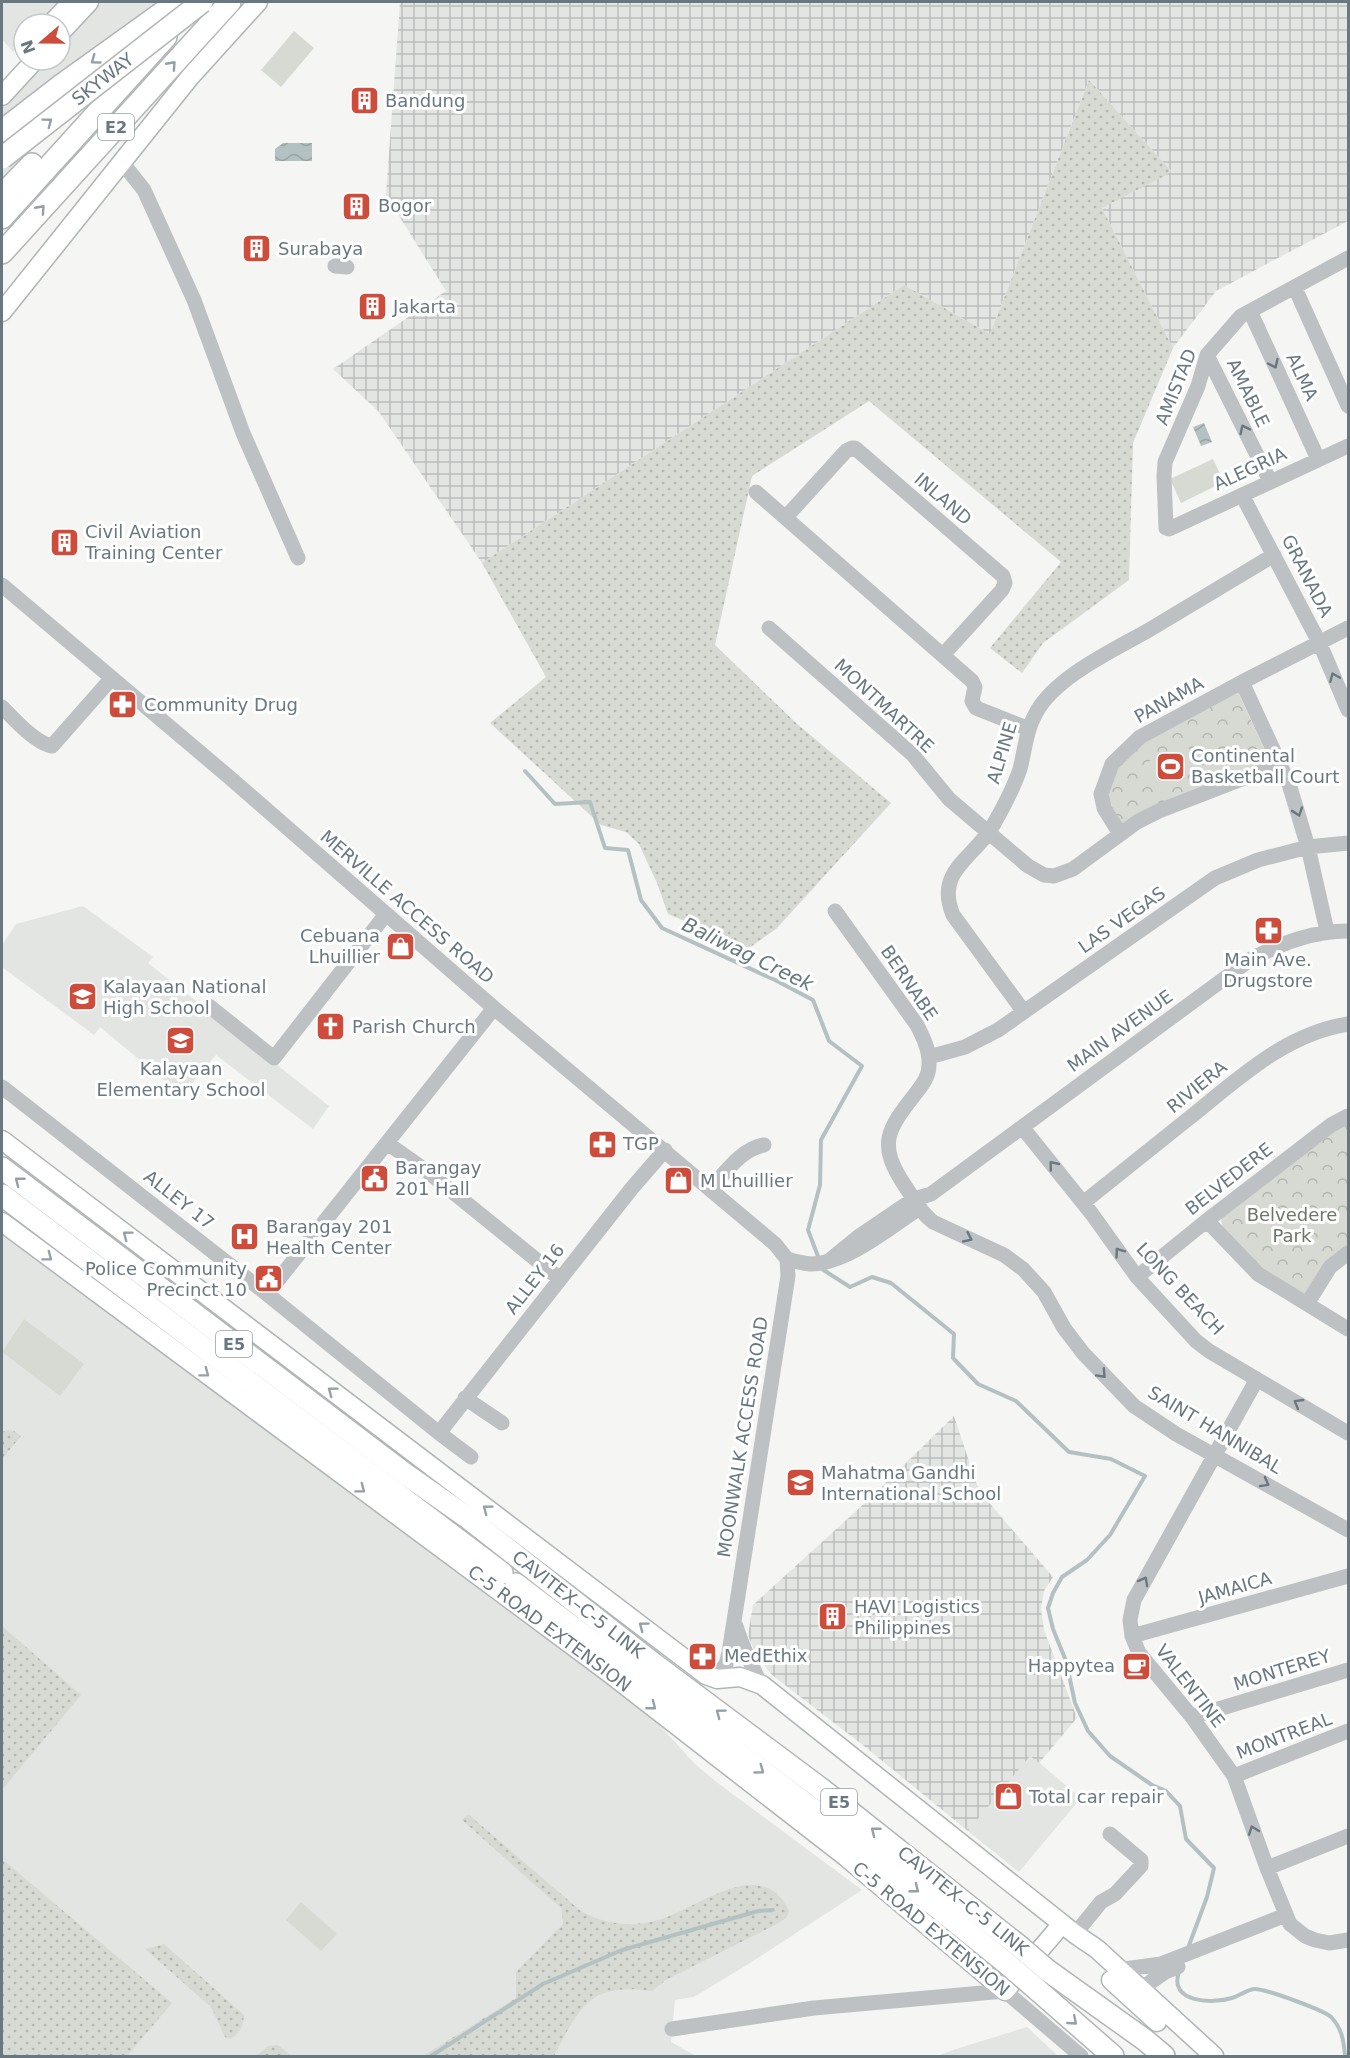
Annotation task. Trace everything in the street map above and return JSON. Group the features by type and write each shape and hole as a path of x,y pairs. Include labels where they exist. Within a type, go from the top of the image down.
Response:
{"highway":[{"name":"E2","path":"2,218 194,2"},
{"name":"SKYWAY","path":"2,131 60,86 194,2"},
{"name":"SKYWAY","path":"2,158 194,2"},
{"path":"2,195 194,2"},
{"name":"E2","path":"2,253 230,2"},
{"name":"CAVITEX–C-5 LINK","path":"2,1168 404,1473 468,1518 673,1678 893,1844 1019,1946 1142,2056"},
{"name":"CAVITEX–C-5 LINK","path":"2,1194 851,1838 1005,1962 1113,2056"},
{"path":"1047,1970 1164,2056"}],"main road":[{"path":"72,20 89,2"},
{"path":"2,312 190,76 258,2"},
{"path":"2,96 24,72"},
{"path":"2,1140 706,1675 717,1679 740,1677 760,1683 1068,1929 1097,1949 1113,1973 1195,2056"},
{"name":"C-5 ROAD EXTENSION","path":"2,1222 608,1672 846,1857 1005,1991"},
{"path":"1005,1991 1068,1929"},
{"path":"1135,1994 1214,2056"}],"street":[{"path":"121,161 144,190 194,300 243,433 298,558"},
{"name":"AMISTAD","path":"1169,529 1165,526 1165,462 1198,386 1208,355 1241,316 1348,258"},
{"path":"1295,288 1348,406"},
{"name":"ALMA","path":"1250,310 1318,459"},
{"name":"AMABLE","path":"1208,355 1270,481"},
{"name":"ALEGRIA","path":"1169,529 1348,446"},
{"name":"INLAND","path":"786,517 846,451 852,448 1003,576 1005,583 1002,590 943,655"},
{"path":"756,492 974,684 972,701 976,708 1029,729"},
{"name":"GRANADA","path":"1242,495 1320,644 1348,710"},
{"name":"ALPINE","path":"1024,1012 953,915 947,902 947,890 951,876 989,832 1008,800 1020,769 1029,729 1036,712 1053,690 1274,555"},
{"name":"MERVILLE ACCESS ROAD","path":"2,585 229,777 494,1008 775,1244 786,1259"},
{"name":"MONTMARTRE","path":"769,628 913,755 949,799 1028,866 1044,875 1054,876 1074,869 1137,822 1160,811 1280,764"},
{"name":"PANAMA","path":"1120,834 1104,808 1101,794 1112,764 1140,737 1348,628"},
{"path":"2,707 29,732 48,746 52,746 111,679"},
{"path":"1242,682 1280,764 1302,822 1327,931"},
{"name":"LAS VEGAS","path":"929,1057 965,1047 998,1030 1215,878 1258,860 1308,847 1348,843"},
{"name":"BERNABE","path":"835,911 917,1025 929,1057"},
{"path":"209,1006 272,1058 386,914"},
{"name":"MAIN AVENUE","path":"786,1259 812,1264 863,1247 921,1200 1241,966 1287,942 1327,931 1348,931"},
{"path":"267,1294 494,1008"},
{"name":"RIVIERA","path":"1083,1203 1254,1066 1321,1029 1348,1024"},
{"path":"921,1200 895,1170 888,1149 890,1129 925,1081 929,1057"},
{"name":"ALLEY 17","path":"2,1087 471,1457"},
{"name":"BELVEDERE","path":"1137,1277 1331,1125 1348,1116"},
{"name":"LONG BEACH","path":"1022,1127 1083,1203 1137,1277 1196,1341 1209,1351 1348,1433"},
{"path":"387,1143 428,1172 560,1279"},
{"path":"710,1189 738,1158 759,1145 764,1145"},
{"name":"ALLEY 16","path":"439,1433 665,1150"},
{"name":"SAINT HANNIBAL","path":"921,1200 924,1215 933,1222 1004,1255 1023,1269 1044,1292 1064,1328 1083,1353 1134,1406 1176,1434 1348,1530"},
{"path":"1205,1222 1214,1227 1258,1274 1348,1329"},
{"path":"1307,1304 1330,1267 1348,1253"},
{"name":"MOONWALK ACCESS ROAD","path":"706,1675 719,1673 726,1664 788,1276 786,1259"},
{"name":"VALENTINE","path":"1257,1379 1134,1600 1130,1620 1132,1636 1139,1653 1192,1717 1234,1776 1288,1920"},
{"path":"465,1398 501,1423"},
{"name":"JAMAICA","path":"1132,1636 1348,1576"},
{"name":"MOONWALK ACCESS ROAD","path":"734,1620 744,1653 760,1683"},
{"name":"MONTEREY","path":"1192,1717 1348,1670"},
{"name":"MONTREAL","path":"1234,1776 1348,1731"},
{"path":"1068,1929 1101,1902 1113,1896 1141,1866 1141,1860 1110,1834"},
{"path":"1267,1868 1348,1836"},
{"path":"1135,1994 1171,1965 1288,1920 1305,1936 1315,1940 1329,1942 1348,1940"},
{"path":"1113,1973 1171,1965"},
{"path":"672,2028 814,2008 1005,1991"},
{"name":"C-5 ROAD EXTENSION","path":"1005,1991 1081,2056"}],"shaded area":[{"path":"2,2 61,2 51,12 12,12 12,51 2,39"},
{"path":"98,2 168,2 2,183 2,106 33,72 72,72 72,30"},
{"path":"400,2 1348,2 1348,221 1216,291 1173,348 1102,208 1171,171 1089,80 990,334 904,285 482,563 379,412 333,369 446,291 386,195"},
{"path":"83,906 153,957 148,963 329,1106 313,1129 216,1055 182,1095 100,1027 94,1035 2,967 2,945 16,924"},
{"path":"2,1227 640,1704 695,1764 862,1890 694,1997 675,2000 671,2042 696,2056 2,2056"},
{"path":"954,1416 979,1491 1053,1577 1044,1591 1041,1609 1044,1630 1077,1718 1039,1763 1030,1756 968,1831 772,1675 756,1655 748,1635 753,1605 867,1501"},
{"path":"1030,1755 1081,1798 1019,1872 968,1831"},
{"path":"1027,2027 1058,2056 937,2056 956,2049"}],"green space":[{"path":"294,31 314,48 281,87 261,70"},
{"path":"1089,80 1172,172 1102,208 1173,348 1133,443 1129,580 1043,643 1022,673 990,648 1061,562 869,401 752,476 715,645 796,723 891,803 776,929 749,948 668,914 639,844 626,832 601,825 490,723 546,677 482,563 904,285 990,334"},
{"path":"1213,459 1224,482 1181,503 1170,479"},
{"path":"1238,692 1270,761 1122,827 1111,807 1108,793 1112,776 1124,761 1160,732"},
{"name":"Continental Basketball Court","path":"1184,741 1199,766 1155,791 1141,766"},
{"name":"Belvedere Park","path":"1348,1124 1348,1246 1304,1295 1264,1278 1222,1227 1221,1217 1333,1128"},
{"path":"24,1319 84,1364 60,1396 2,1352"},
{"path":"14,1431 21,1436 2,1459 2,1432"},
{"path":"2,1626 81,1695 2,1790"},
{"path":"468,1814 582,1912 598,1919 623,1924 650,1922 667,1917 725,1891 744,1886 761,1886 776,1894 789,1911 786,1918 777,1924 666,1980 652,1991 614,1990 600,1995 580,2012 554,2056 423,2056 516,1998 516,1972 563,1924 561,1908 462,1820"},
{"path":"2,1859 172,2003 127,2056 2,2056"},
{"path":"301,1902 337,1934 321,1951 286,1920"},
{"path":"164,1944 244,2015 241,2028 231,2039 225,2037 211,2007 145,1949"},
{"path":"278,2045 291,2056 256,2056 268,2046"}],"water":[{"path":"283,143 312,143 312,161 275,161 275,149"},
{"path":"1204,423 1212,442 1201,446 1193,427"}],"waterway":[{"name":"Baliwag Creek","path":"525,771 555,804 590,802 605,848 628,850 641,900 662,928 813,1000 829,1041 862,1066 821,1140 820,1185 808,1230 819,1259"},
{"name":"Baliwag Creek","path":"821,1266 822,1269 850,1287 872,1277 891,1283 954,1334 953,1358 978,1384 1016,1401 1069,1452 1111,1459 1145,1476 1110,1535 1087,1560 1062,1577 1048,1608 1053,1629 1066,1661 1075,1703 1088,1731 1110,1756 1152,1785 1166,1791 1180,1806 1186,1839 1214,1868 1207,1897 1188,1948"},
{"path":"431,2056 543,1984 622,1950 758,1911 773,1910"},
{"name":"Baliwag Creek","path":"1179,1972 1177,1982 1180,1990 1194,1999 1224,2000 1254,1989 1294,2000 1319,2010 1335,2022 1343,2041 1345,2056"}],"place":[{"name":"Bandung","path":"364,101"},
{"name":"Bogor","path":"357,206"},
{"name":"Surabaya","path":"257,249"},
{"name":"Jakarta","path":"372,307"},
{"name":"Civil Aviation Training Center","path":"64,542"},
{"name":"Community Drug","path":"123,705"},
{"name":"Continental Basketball Court","path":"1170,766"},
{"name":"Main Ave. Drugstore","path":"1268,931"},
{"name":"Cebuana Lhuillier","path":"401,946"},
{"name":"Kalayaan National High School","path":"82,997"},
{"name":"Parish Church","path":"331,1027"},
{"name":"Kalayaan Elementary School","path":"181,1040"},
{"name":"TGP","path":"602,1144"},
{"name":"Barangay 201 Hall","path":"374,1178"},
{"name":"M Lhuillier","path":"679,1181"},
{"name":"Barangay 201 Health Center","path":"245,1237"},
{"name":"Police Community Precinct 10","path":"268,1279"},
{"name":"Mahatma Gandhi International School","path":"800,1483"},
{"name":"HAVI Logistics Philippines","path":"833,1617"},
{"name":"MedEthix","path":"703,1656"},
{"name":"Happytea","path":"1136,1666"},
{"name":"Total car repair","path":"1008,1797"}]}
